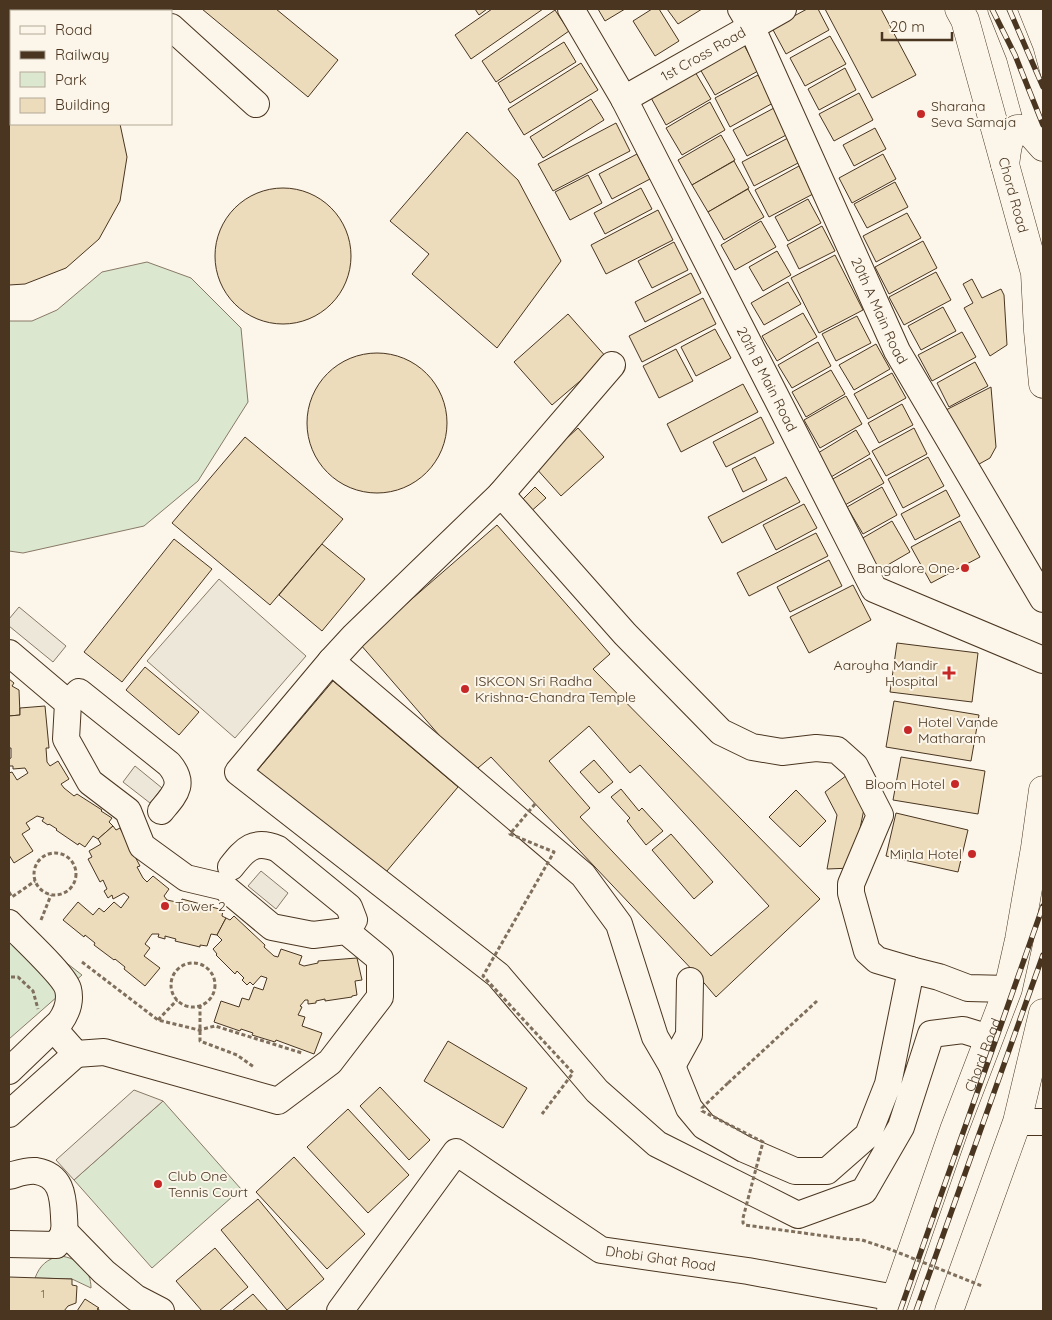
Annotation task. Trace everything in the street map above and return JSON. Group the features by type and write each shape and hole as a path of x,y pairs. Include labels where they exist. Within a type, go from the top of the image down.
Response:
{"main road":[{"name":"Chord Road","path":"959,9 965,20 1035,273 1043,384"},
{"path":"1002,9 1020,54 1043,138"},
{"path":"1005,165 1009,140 1012,133 1017,129 1027,128 1043,148"},
{"name":"Chord Road","path":"893,1304 954,1130 1008,989 1036,848 1043,790"},
{"path":"948,1311 1030,1122 1043,1013"}],"street":[{"name":"20th B Main Road","path":"572,9 624,99 874,589 1043,660"},
{"name":"1st Cross Road","path":"624,99 746,17 783,9"},
{"name":"20th A Main Road","path":"746,17 896,351 1043,599"},
{"path":"172,28 256,104"},
{"path":"612,365 501,494 354,636 331,661 238,772 498,975 597,1091 658,1144 798,1215 864,1191 901,1127 932,1034 963,1030 989,1038"},
{"path":"501,494 625,634 721,732 752,747 782,752 816,748 837,750 855,766 880,815 851,884 867,951 877,960 939,977 968,988 1008,989"},
{"path":"9,653 68,704"},
{"path":"331,661 583,875 619,924 655,1037 672,1066 689,1108 704,1126 744,1149 795,1171 826,1171 868,1136 888,1084 911,970"},
{"path":"9,1114 76,1054 104,1052 278,1101 330,1062 380,997 380,959 346,931 312,934 272,927 224,887 186,878 142,846 128,811 90,782 66,739 68,704 79,692 174,770 178,779 178,787 175,794 161,811"},
{"path":"231,867 244,850 252,846 270,846 278,850 349,907 354,920 346,931"},
{"path":"9,923 64,980 67,988 68,1006 65,1015 46,1022 9,1071"},
{"path":"672,1066 689,1035 690,981"},
{"path":"46,1022 76,1054"},
{"name":"Dhobi Ghat Road","path":"340,1311 456,1152 601,1250 748,1270 893,1304"},
{"path":"9,1176 25,1171 35,1171 45,1174 59,1186 63,1195 60,1238"},
{"path":"9,1244 60,1238 136,1298 161,1311"}],"path":[{"path":"535,804 510,834 554,852 483,976 573,1073 542,1114"},
{"path":"52,854 61,854 74,864 76,880 66,892 59,895 51,895 38,887 34,872 37,863 44,857 52,854"},
{"path":"9,892 12,897 35,881"},
{"path":"38,927 51,895"},
{"path":"75,956 158,1020 199,1030 215,1026 304,1054"},
{"path":"188,963 197,963 205,966 211,972 215,987 208,1001 200,1005 184,1005 173,994 171,984 173,975 179,968 188,963"},
{"path":"9,976 18,977 33,992 46,1022"},
{"path":"158,1020 177,1000"},
{"path":"817,1001 702,1108 702,1111 763,1142 743,1223 745,1225 847,1240 862,1240 982,1286"},
{"path":"200,1005 200,1041 237,1055 258,1070"}],"green space":[{"path":"147,262 191,278 241,328 248,402 198,481 144,526 23,553 9,551 9,321 32,321 57,310 102,272"},
{"path":"9,912 37,940 82,975 9,1039"},
{"name":"Club One Tennis Court","path":"163,1101 241,1189 152,1268 74,1180"},
{"path":"60,1256 73,1259 83,1266 89,1276 91,1288 72,1279 35,1278 44,1263"}],"shaded area":[{"path":"219,579 306,656 235,738 147,661"},
{"path":"19,607 66,646 53,662 9,626 9,619"},
{"path":"135,766 162,788 150,803 123,782"},
{"path":"261,871 288,893 276,909 248,886"},
{"path":"134,1090 163,1101 74,1180 56,1160"}],"building":[{"path":"202,9 276,9 338,60 308,97"},
{"path":"475,9 487,9 479,15"},
{"path":"492,9 543,9 471,59 455,35"},
{"path":"598,9 625,9 605,21"},
{"path":"652,9 659,9 679,41 655,56 633,21"},
{"path":"667,9 702,9 678,24"},
{"path":"807,9 818,9 829,30 786,54 772,28"},
{"path":"825,9 881,9 916,75 872,98"},
{"path":"555,10 569,31 496,82 482,61"},
{"path":"10,36 10,125 120,125 127,157 120,201 99,239 66,268 25,284 9,285"},
{"path":"830,36 846,64 805,86 790,58"},
{"path":"564,42 576,62 510,103 498,83"},
{"path":"744,45 758,71 715,95 700,69"},
{"path":"581,63 598,90 524,135 508,109"},
{"path":"845,68 856,90 819,110 808,89"},
{"path":"694,70 711,99 666,125 650,96"},
{"path":"758,75 773,103 730,127 715,98"},
{"path":"859,93 873,120 834,141 819,114"},
{"path":"591,99 604,120 543,158 530,137"},
{"path":"710,102 725,130 682,155 666,128"},
{"path":"774,108 788,134 747,156 733,130"},
{"path":"616,123 630,151 553,191 538,164"},
{"path":"875,128 886,149 854,166 843,145"},
{"path":"467,132 518,180 561,261 497,348 412,274 429,254 390,221"},
{"path":"721,135 735,160 692,185 678,160"},
{"path":"788,138 800,162 754,186 742,162"},
{"path":"637,154 650,179 612,199 599,174"},
{"path":"883,154 896,179 852,203 839,178"},
{"path":"734,161 749,188 708,212 692,185"},
{"path":"799,166 813,194 769,217 755,190"},
{"path":"588,175 602,203 570,220 555,192"},
{"path":"895,182 908,207 867,228 854,204"},
{"path":"283,188 309,193 321,199 331,208 340,218 346,230 351,256 346,282 340,294 331,304 321,313 309,319 283,324 257,319 245,313 235,304 226,294 220,282 215,256 220,230 226,218 235,208 245,199 257,193"},
{"path":"641,188 652,209 605,234 594,213"},
{"path":"748,189 764,217 724,240 708,212"},
{"path":"808,199 821,223 788,241 775,217"},
{"path":"658,210 673,240 606,274 591,245"},
{"path":"907,213 921,238 876,262 863,236"},
{"path":"761,221 776,247 735,270 721,245"},
{"path":"822,226 835,251 799,269 787,245"},
{"path":"923,241 937,268 889,294 875,267"},
{"path":"674,242 688,270 652,288 638,261"},
{"path":"777,251 791,275 763,291 749,267"},
{"path":"835,255 863,310 819,333 791,278"},
{"path":"936,272 951,300 904,325 889,297"},
{"path":"691,273 701,293 645,322 635,302"},
{"path":"972,279 982,298 1001,289 1004,295 1007,345 990,356 964,308 973,303 963,284"},
{"path":"788,282 801,304 764,325 751,303"},
{"path":"703,298 716,324 642,362 629,336"},
{"path":"943,307 956,331 921,350 908,326"},
{"path":"803,313 817,337 777,361 762,336"},
{"path":"568,314 607,358 552,405 514,362"},
{"path":"857,316 871,343 836,361 822,334"},
{"path":"715,329 731,358 696,376 681,347"},
{"path":"962,332 976,357 932,381 918,355"},
{"path":"818,342 831,366 792,388 778,365"},
{"path":"876,344 890,369 854,390 839,365"},
{"path":"676,349 693,381 659,398 643,366"},
{"path":"377,353 391,354 404,358 426,374 442,396 446,409 446,437 442,450 426,472 404,488 391,492 377,493 363,492 350,488 328,472 312,450 308,437 307,423 308,409 312,396 328,374 350,358 363,354"},
{"path":"975,362 988,386 949,407 937,383"},
{"path":"831,370 845,394 806,417 792,392"},
{"path":"892,373 906,398 868,419 854,394"},
{"path":"743,384 758,412 681,452 667,424"},
{"path":"991,387 996,447 990,458 972,468 944,411"},
{"path":"846,396 862,424 820,448 804,420"},
{"path":"902,404 913,425 879,443 868,423"},
{"path":"761,417 774,443 726,467 713,442"},
{"path":"578,428 604,457 561,496 535,467"},
{"path":"914,428 927,454 886,476 872,451"},
{"path":"856,430 870,454 831,477 818,453"},
{"path":"245,437 343,519 270,605 172,523"},
{"path":"755,457 767,480 743,492 732,469"},
{"path":"928,457 944,486 903,508 888,479"},
{"path":"870,458 884,483 845,505 831,480"},
{"path":"786,477 800,502 722,543 708,517"},
{"path":"535,487 546,498 528,514 518,504"},
{"path":"882,487 897,515 863,534 847,507"},
{"path":"946,490 960,516 915,540 901,514"},
{"path":"804,504 817,528 776,550 763,525"},
{"path":"892,521 910,552 879,570 861,539"},
{"path":"960,521 980,557 931,583 911,547"},
{"path":"497,525 610,654 593,669 820,899 716,997 491,757 472,773 360,644","holes":["589,726 630,773 640,765 769,906 711,956 580,817 590,808 549,761"]},
{"path":"816,533 828,556 749,596 737,573"},
{"path":"174,539 212,569 122,682 84,652"},
{"path":"322,544 365,579 322,631 279,595"},
{"path":"829,560 842,586 790,612 777,587"},
{"path":"853,585 871,620 809,653 790,617"},
{"path":"897,643 978,653 972,702 890,692"},
{"path":"145,667 199,712 179,735 126,690"},
{"path":"9,679 14,683 12,686 19,690 20,715 9,716"},
{"path":"333,681 458,787 381,878 256,772"},
{"path":"894,701 979,715 971,761 886,747"},
{"path":"45,706 49,748 46,748 47,762 50,766 58,761 69,779 61,784 64,788 74,796 77,794 102,810 112,818 109,822 113,826 98,839 93,836 85,847 79,843 78,845 57,829 42,821 44,818 37,816 26,823 30,829 22,834 33,851 14,863 9,855 9,773 12,772 17,780 28,773 25,768 13,769 13,766 9,766 11,748 9,748 9,716 20,715 20,708"},
{"path":"901,757 985,771 978,814 893,800"},
{"path":"594,760 613,782 599,793 580,772"},
{"path":"847,775 864,809 852,868 827,869 837,815 825,792"},
{"path":"621,789 639,811 642,808 663,831 646,845 627,821 630,818 611,797"},
{"path":"796,790 826,821 800,847 769,817"},
{"path":"896,813 968,830 958,872 886,856"},
{"name":"Tower 2","path":"113,826 116,830 120,828 140,866 137,867 143,878 147,882 153,876 169,889 164,896 167,900 181,903 182,899 223,910 222,916 226,918 217,935 211,934 207,946 200,945 200,947 175,941 176,939 165,936 165,939 158,937 159,934 152,934 145,944 150,948 144,956 160,968 145,986 124,969 125,967 63,920 78,902 93,915 99,908 104,912 114,902 121,908 129,897 124,893 113,899 112,895 108,898 104,891 107,889 103,880 100,882 88,859 92,857 89,851 101,844 98,839"},
{"path":"671,834 713,882 694,899 652,850"},
{"path":"234,916 274,956 278,957 281,949 302,956 299,964 304,966 318,963 318,961 357,958 362,980 355,981 357,995 325,1001 325,999 308,1004 308,1000 305,1000 300,1006 302,1007 298,1015 305,1017 302,1026 322,1033 314,1054 276,1040 275,1042 252,1035 253,1033 241,1029 240,1031 214,1022 221,1001 239,1007 242,998 249,1000 254,987 263,990 267,978 261,976 253,985 250,982 247,985 242,980 244,978 237,971 235,974 216,955 213,949 222,940 217,935 226,918 230,920"},
{"path":"448,1041 527,1088 503,1128 424,1081"},
{"path":"380,1087 430,1140 409,1160 360,1106"},
{"path":"348,1109 409,1175 368,1213 307,1147"},
{"path":"294,1157 365,1234 327,1269 256,1192"},
{"path":"258,1199 324,1279 287,1310 221,1230"},
{"path":"215,1248 248,1287 219,1311 202,1311 176,1281"},
{"path":"9,1277 72,1279 72,1285 77,1286 76,1303 68,1306 64,1311 9,1311"},
{"path":"253,1294 268,1311 232,1311"},
{"path":"85,1299 99,1308 97,1309 101,1311 77,1311"}],"railway":[{"path":"992,9 1015,55 1043,125"},
{"path":"1009,9 1043,87"},
{"path":"900,1311 1043,906"},
{"path":"916,1311 1043,955"}],"place":[{"name":"Sharana Seva Samaja","path":"921,114"},
{"name":"Bangalore One","path":"965,568"},
{"name":"Aaroyha Mandir Hospital","path":"949,673"},
{"name":"ISKCON Sri Radha Krishna-Chandra Temple","path":"465,689"},
{"name":"Hotel Vande Matharam","path":"908,730"},
{"name":"Bloom Hotel","path":"955,784"},
{"name":"Minla Hotel","path":"972,854"},
{"name":"Tower 2","path":"165,906"},
{"name":"Club One Tennis Court","path":"158,1184"}]}
